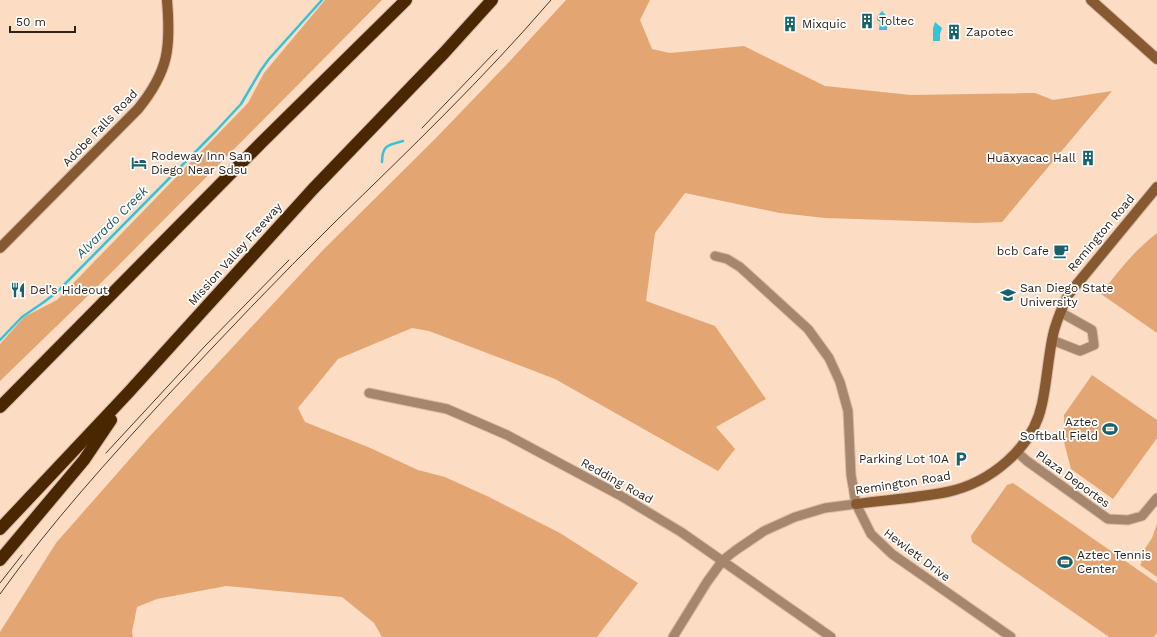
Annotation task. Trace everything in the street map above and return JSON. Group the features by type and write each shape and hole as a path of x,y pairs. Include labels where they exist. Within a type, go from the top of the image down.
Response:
{"highway":[{"path":"2,403 406,0"},
{"name":"Mission Valley Freeway","path":"0,530 128,393 313,189 444,53 492,0"},
{"path":"0,560 84,460 128,393"}],"street":[{"name":"Adobe Falls Road","path":"0,248 133,115 151,93 164,67 169,43 169,23 166,0"},
{"path":"1091,0 1157,59"},
{"name":"Remington Road","path":"673,637 692,604 723,560 750,540 779,523 810,512 841,506 948,492 977,482 1014,456 1028,439 1037,422 1052,340 1060,312 1068,295 1076,283 1157,186"},
{"name":"Hewlett Drive","path":"715,256 727,259 740,267 808,329 829,358 840,382 848,410 851,475 856,504 871,534 892,554 1011,637"},
{"path":"1052,340 1080,351 1094,345 1092,330 1060,312"},
{"name":"Redding Road","path":"369,393 447,409 506,435 622,496 723,560 831,637"},
{"name":"Plaza Deportes","path":"1017,452 1027,461 1108,519 1119,521 1142,516 1157,498"}],"shaded area":[{"path":"325,0 382,0 100,284 0,381 0,344 24,317 57,300 248,103 264,73"},
{"path":"566,0 650,0 640,20 652,49 670,53 744,46 825,86 911,95 1035,93 1053,100 1112,91 1002,222 977,223 825,218 780,213 685,193 655,233 646,301 715,326 766,399 716,427 735,449 718,471 555,379 429,331 412,328 338,359 298,408 305,422 368,447 418,470 445,477 489,497 560,533 638,583 597,637 382,637 374,623 342,597 226,586 157,599 137,607 132,632 133,637 0,637 0,632 56,543 150,436 324,249 436,138"},
{"path":"1157,233 1157,333 1101,294 1127,262"},
{"name":"Aztec Softball Field","path":"1092,375 1157,420 1157,438 1113,499 1071,469 1064,442 1064,415"},
{"name":"Aztec Tennis Center","path":"1013,483 1157,583 1157,633 1154,637 1109,637 972,542 971,536 1007,485"},
{"path":"1157,524 1157,577 1140,565 1142,562 1138,559 1152,538"}],"water":[{"path":"882,11 887,16 887,30 879,30 880,22 877,20 877,17"},
{"path":"935,22 942,28 940,41 933,41 933,28"}],"waterway":[{"name":"Alvarado Creek","path":"0,340 22,317 57,292 216,131 241,104 269,59 322,0"},
{"path":"382,162 382,156 385,149 390,145 403,141"}],"tram line":[{"path":"0,594 39,542 102,467 168,395 293,264 473,86 551,0"},
{"path":"422,128 497,50"},
{"path":"106,453 205,346 289,260"},
{"path":"0,583 22,555"}],"place":[{"name":"Toltec","path":"867,21"},
{"name":"Mixquic","path":"790,24"},
{"name":"Zapotec","path":"954,32"},
{"name":"Huāxyacac Hall","path":"1088,158"},
{"name":"Rodeway Inn San Diego Near Sdsu","path":"139,163"},
{"name":"bcb Cafe","path":"1061,251"},
{"name":"Del’s Hideout","path":"18,290"},
{"name":"San Diego State University","path":"1008,295"},
{"name":"Aztec Softball Field","path":"1110,429"},
{"name":"Parking Lot 10A","path":"961,459"},
{"name":"Aztec Tennis Center","path":"1065,562"}]}
